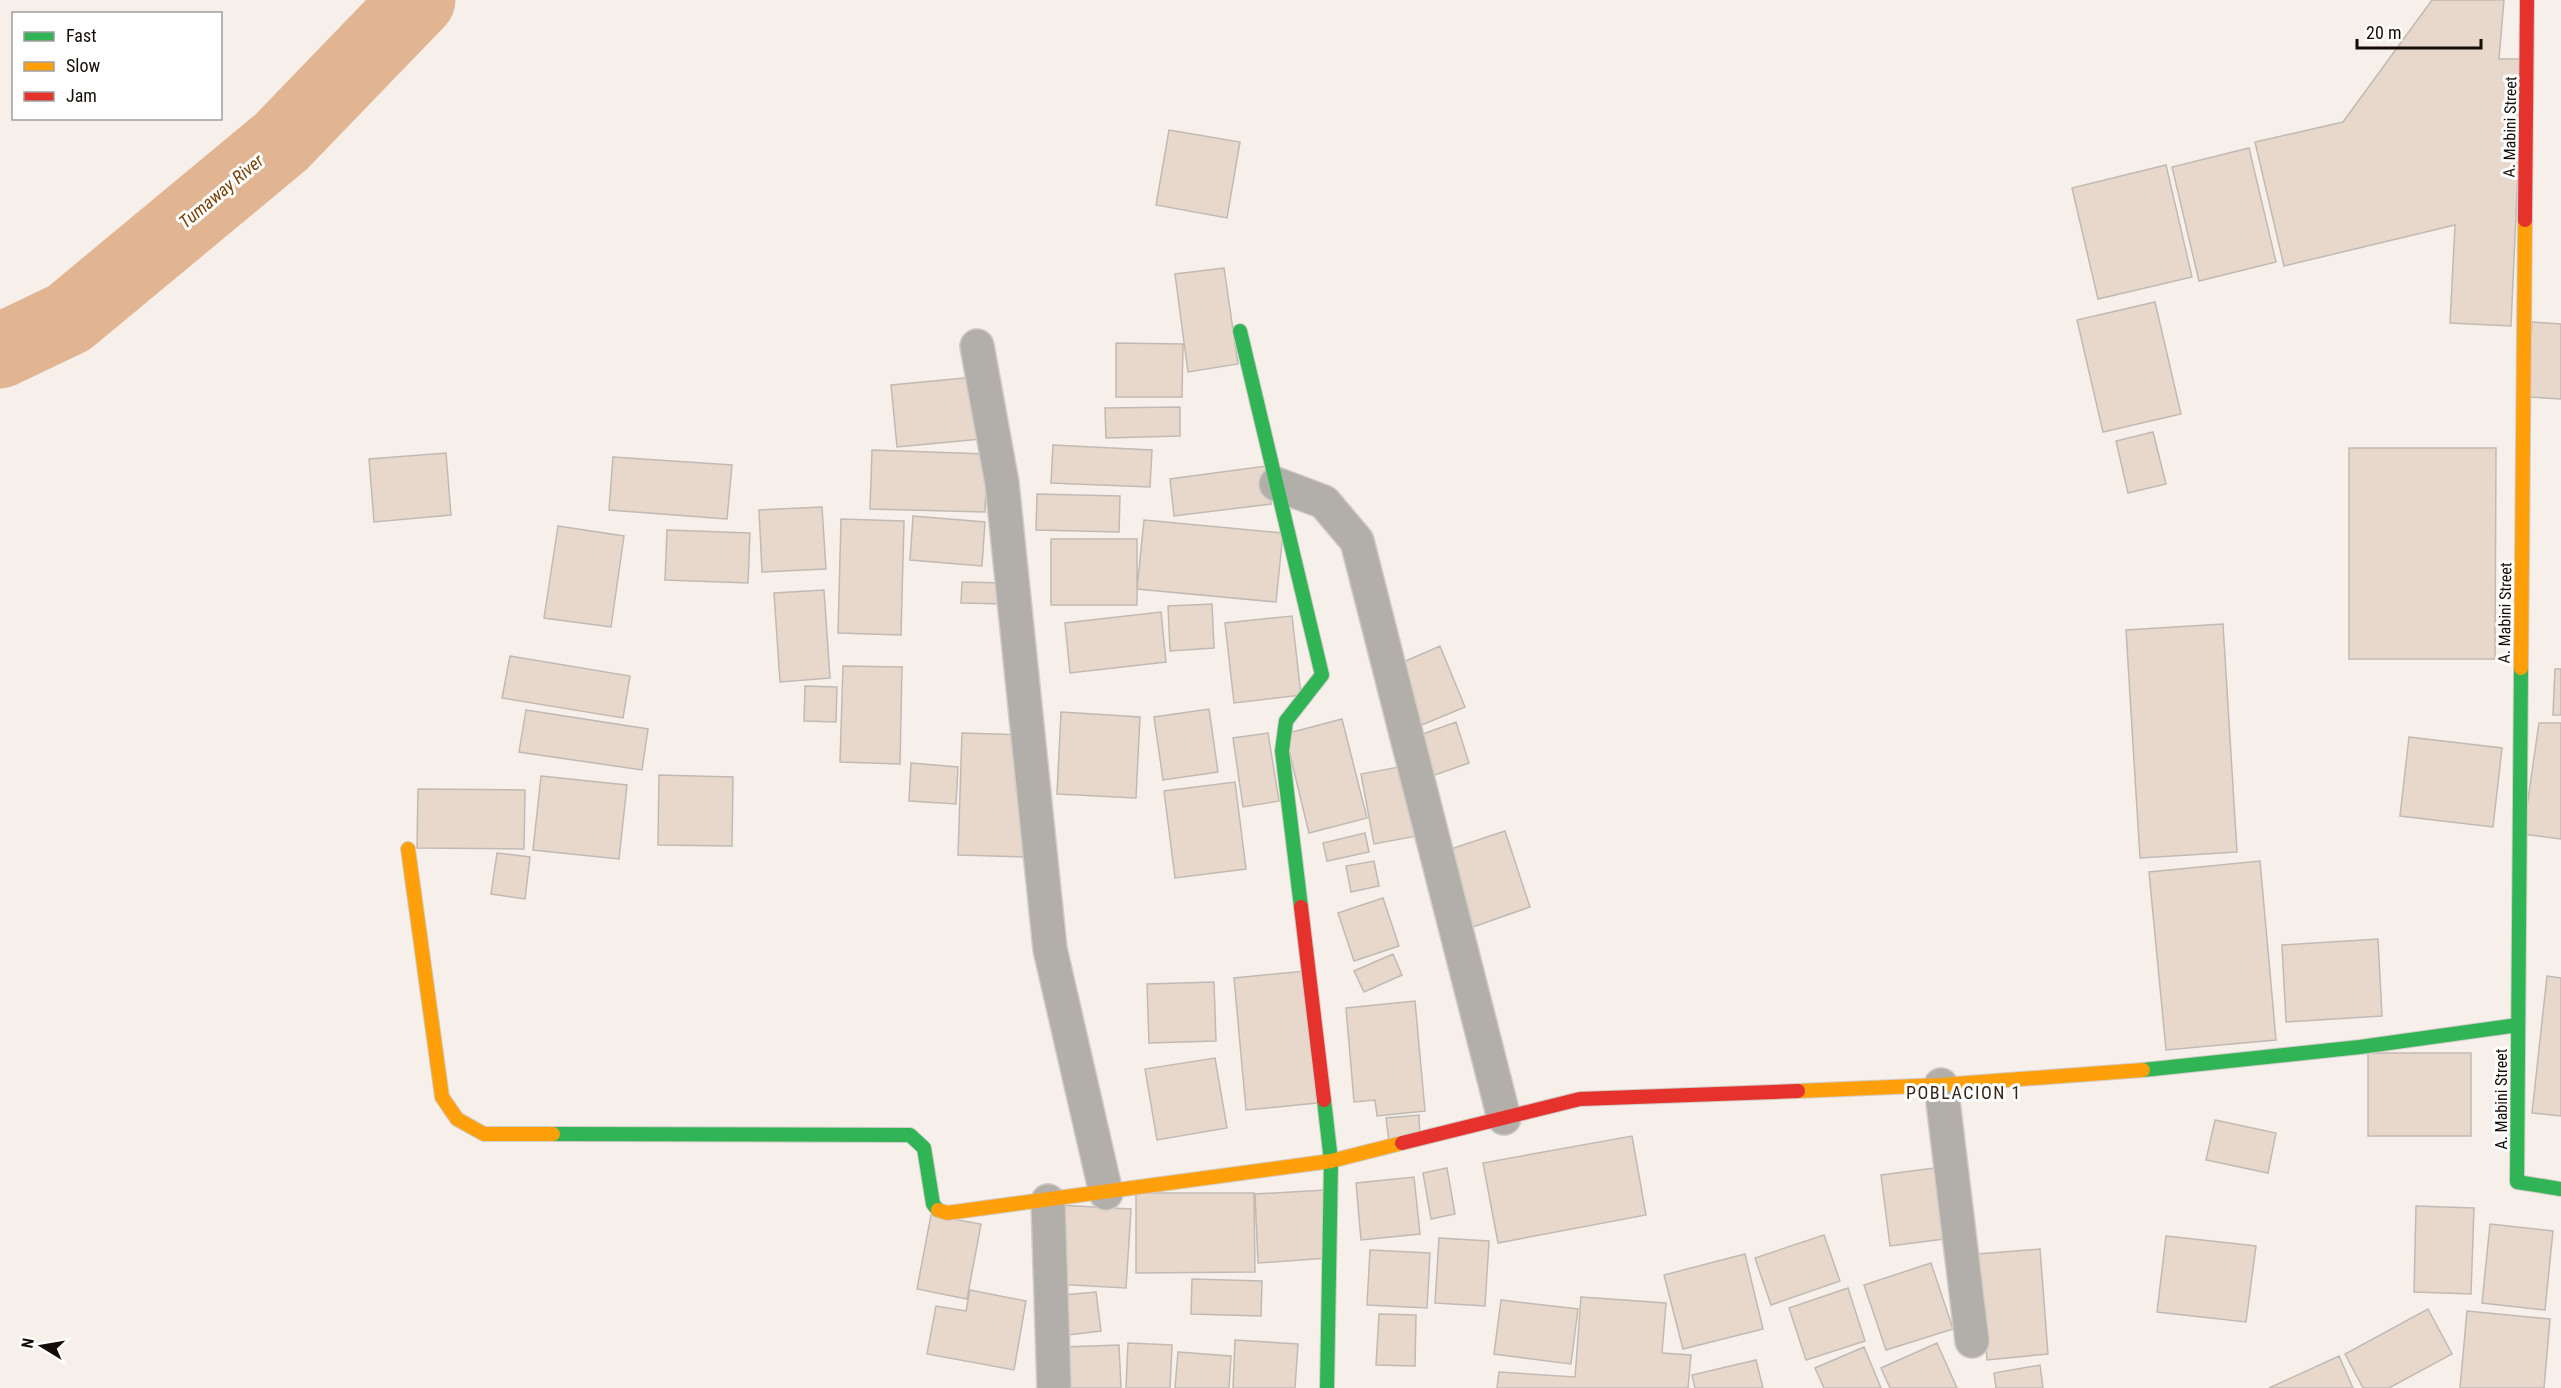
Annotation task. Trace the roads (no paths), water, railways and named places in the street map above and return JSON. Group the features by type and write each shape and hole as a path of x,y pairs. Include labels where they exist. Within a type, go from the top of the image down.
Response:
{"street":[{"name":"A. Mabini Street","path":"2527,0 2517,1182 2561,1188"},
{"path":"1240,331 1322,675 1287,721 1282,751 1331,1161 1327,1388"},
{"path":"977,346 1002,483 1050,949 1106,1193"},
{"path":"1276,484 1324,502 1357,541 1504,1118"},
{"path":"408,849 441,1097 457,1119 484,1134 910,1135 924,1148 933,1204 939,1211 947,1213 1331,1161 1580,1099 1941,1085 2159,1069 2360,1047 2518,1025"},
{"path":"1941,1085 1972,1341"},
{"path":"1048,1201 1054,1388"}],"waterway":[{"name":"Tumaway River","path":"0,351 69,318 281,142 418,0"}],"district":[{"name":"POBLACION 1","path":"1964,1092"}]}
